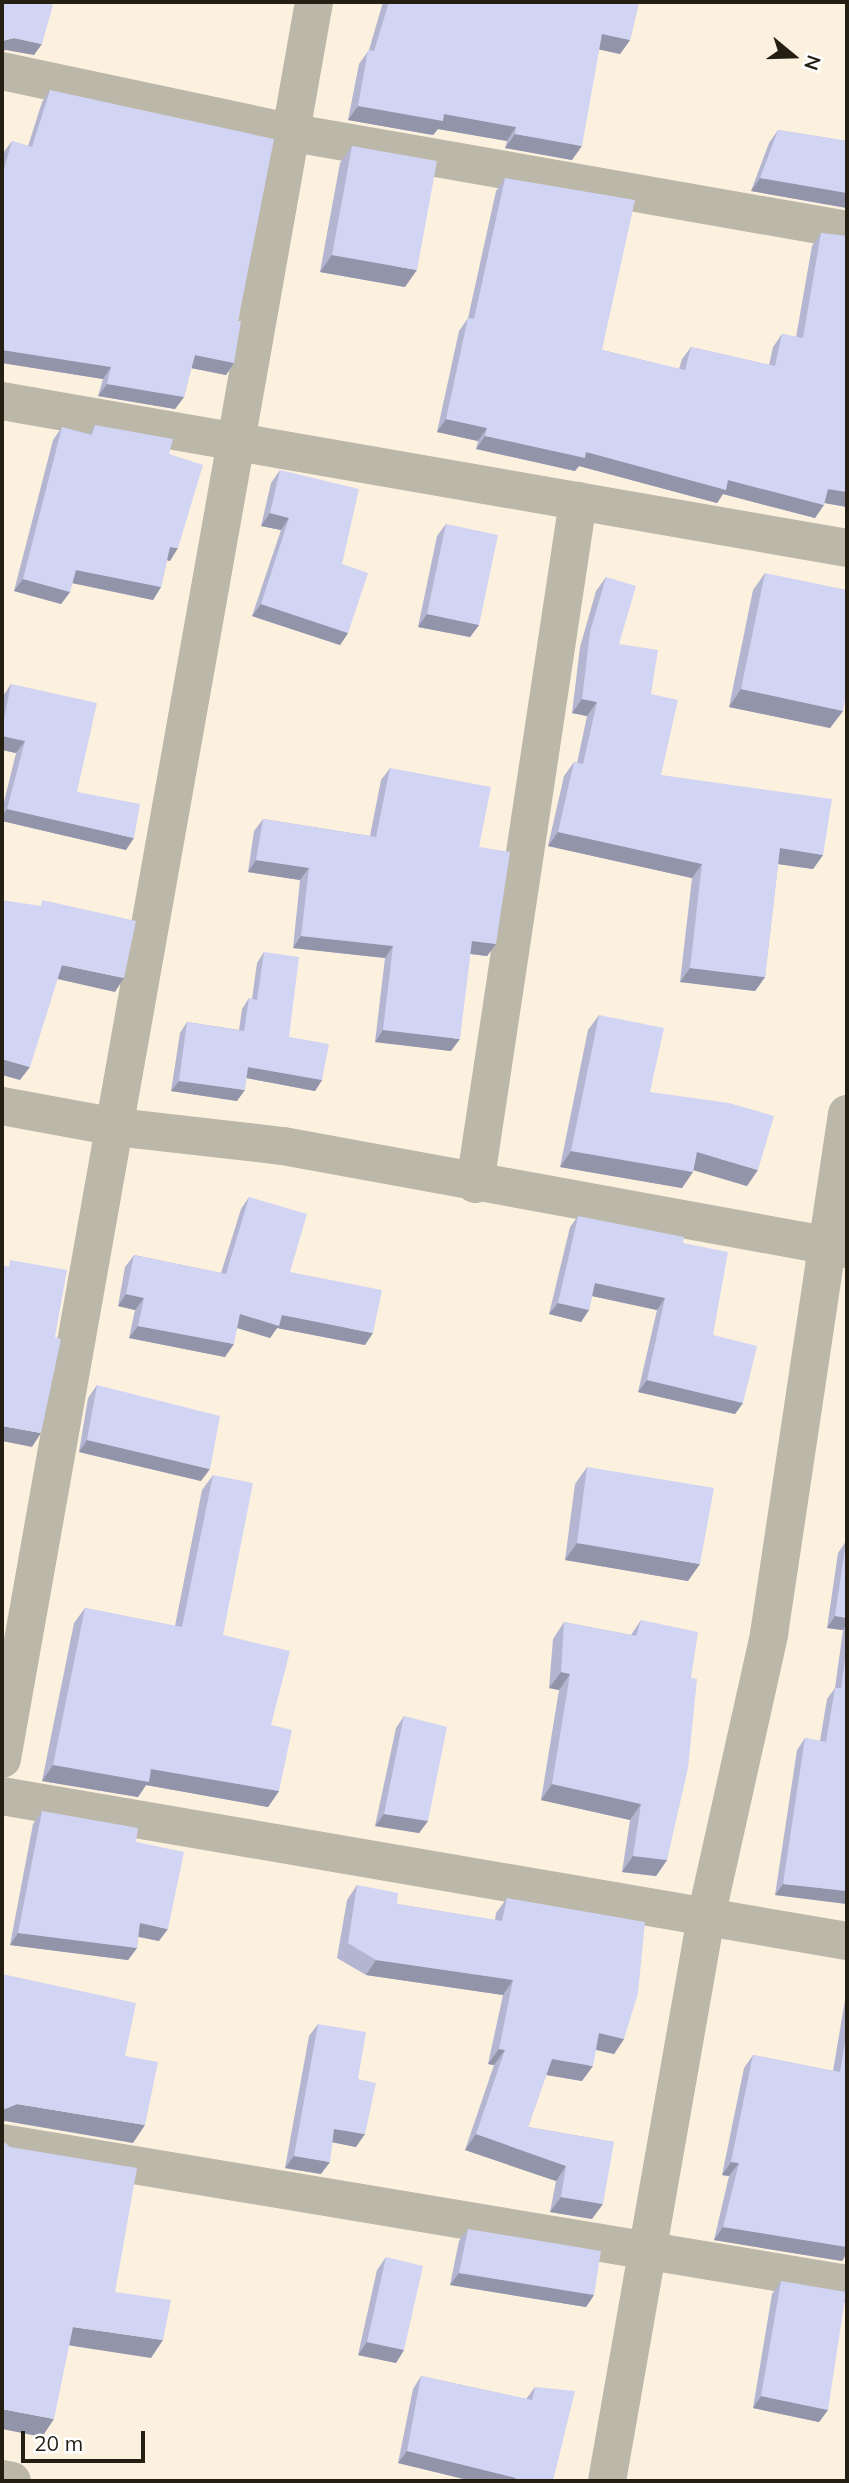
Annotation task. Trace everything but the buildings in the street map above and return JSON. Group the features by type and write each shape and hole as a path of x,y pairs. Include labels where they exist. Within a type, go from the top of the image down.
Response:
{"street":[{"path":"2,1759 116,1128 232,443 314,2"},
{"path":"2,71 288,132 847,230"},
{"path":"2,401 847,548"},
{"path":"475,1185 578,500"},
{"path":"2,1106 116,1128 283,1146 475,1185 836,1247"},
{"path":"607,2481 706,1917 769,1634 836,1247 847,1114"},
{"path":"2,1796 847,1941"},
{"path":"2,2143 847,2284"},
{"path":"2,2479 12,2481"}]}
